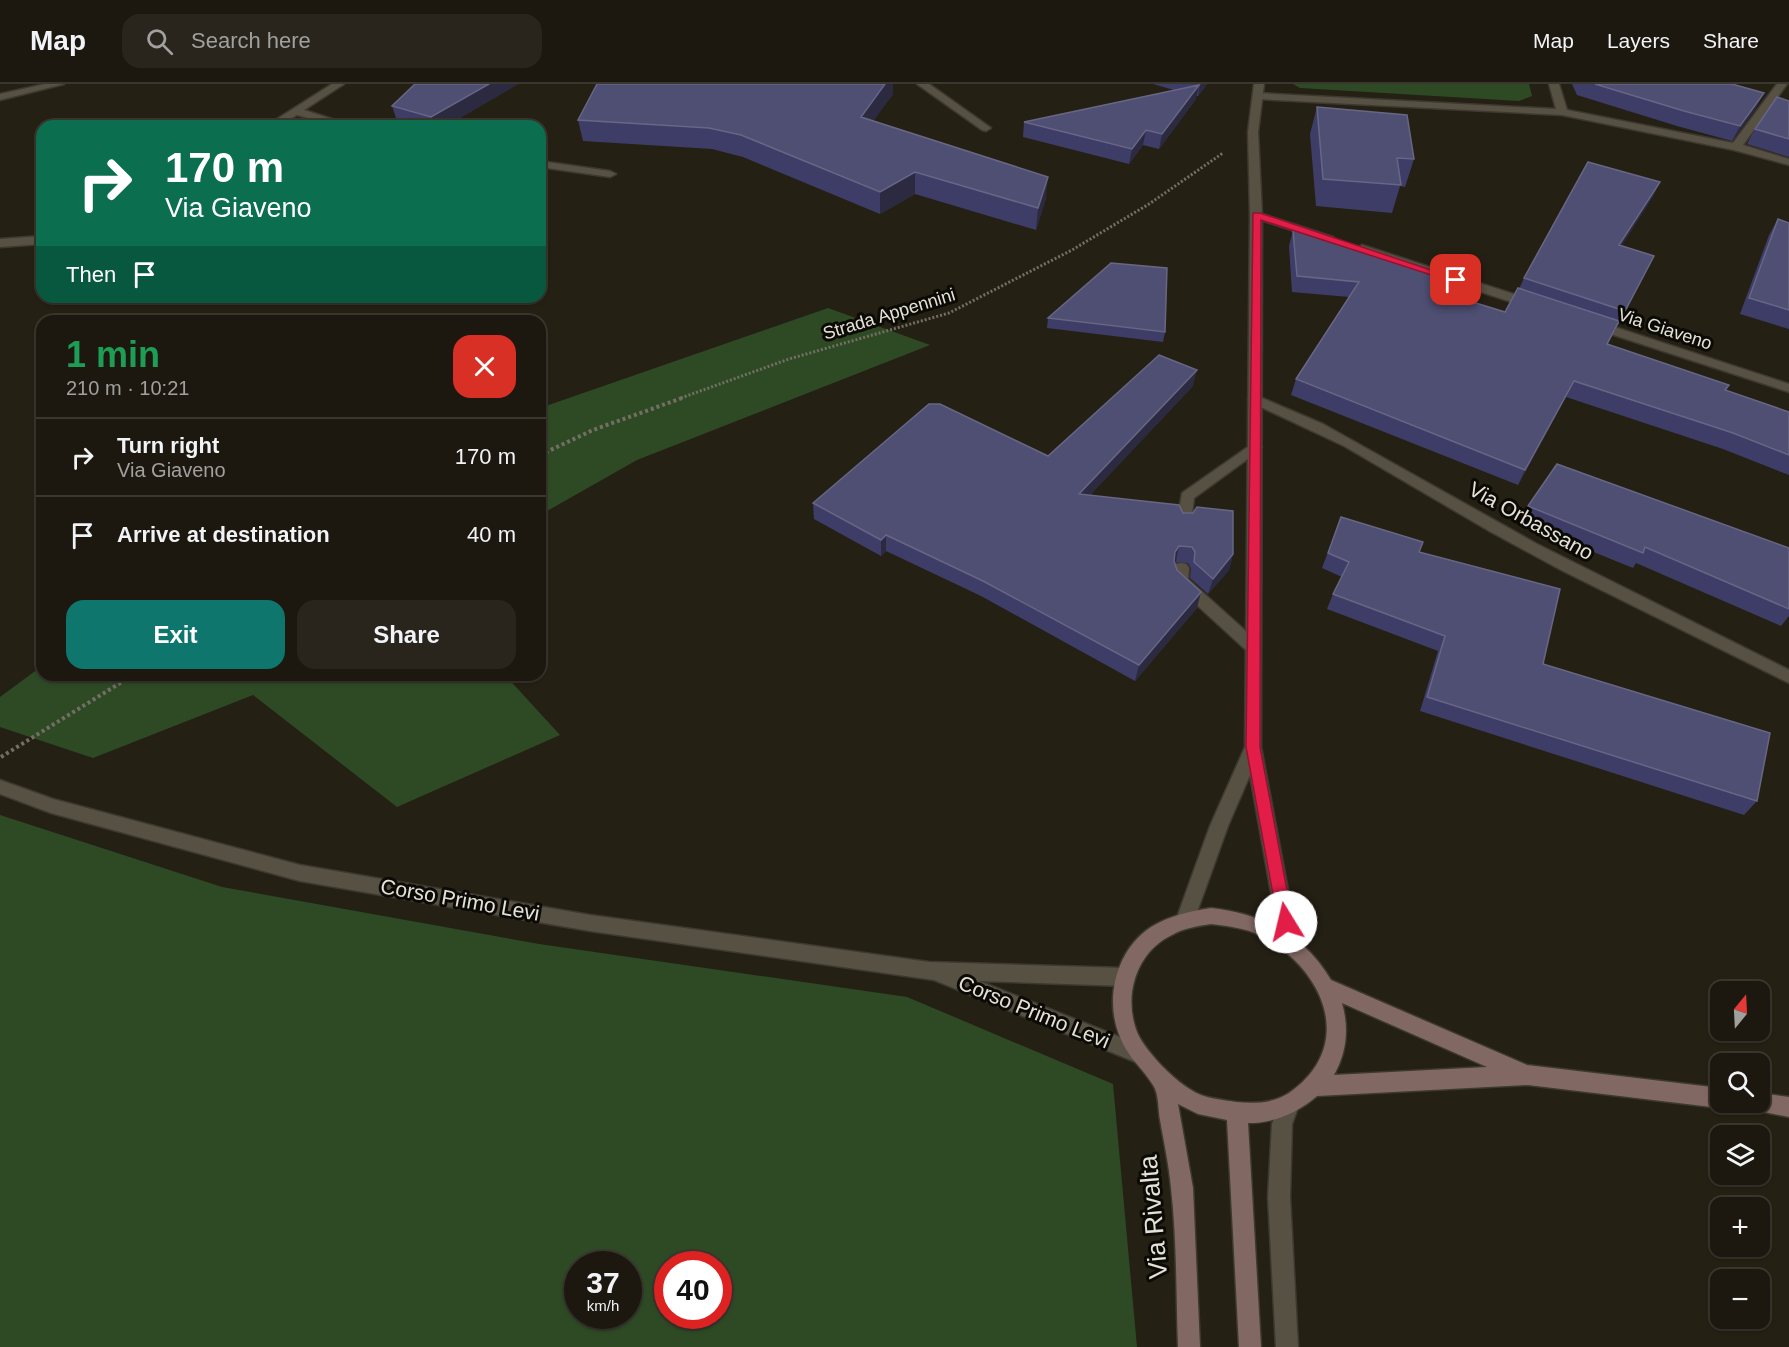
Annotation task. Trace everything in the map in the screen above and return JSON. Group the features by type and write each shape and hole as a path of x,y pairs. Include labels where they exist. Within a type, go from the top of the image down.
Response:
{"main road":[{"path":"1211,916 1238,919 1265,929 1289,943 1310,963 1325,986 1335,1012 1336,1039 1330,1064 1315,1086 1289,1105 1264,1113 1237,1113 1198,1104 1164,1083 1138,1054 1126,1029 1122,1002 1125,977 1137,952 1158,932 1185,920 1211,916"},
{"path":"1325,986 1528,1075"},
{"path":"1315,1086 1528,1075 1710,1097"},
{"name":"Via Rivalta","path":"1164,1083 1182,1188 1190,1347"},
{"path":"1770,1104 1789,1107"},
{"path":"1237,1113 1250,1347"}],"street":[{"path":"0,98 59,84"},
{"path":"281,120 339,84"},
{"path":"922,84 986,128"},
{"path":"1259,84 1253,132 1256,215 1253,747 1289,943"},
{"path":"1554,84 1562,112"},
{"path":"1736,147 1782,84"},
{"path":"1258,96 1562,112 1736,147 1789,162"},
{"path":"295,111 327,120"},
{"path":"546,166 610,174"},
{"path":"1256,215 1551,311"},
{"path":"0,243 36,240"},
{"name":"Via Giaveno","path":"1585,322 1789,388"},
{"name":"Via Orbassano","path":"1255,399 1289,412 1345,439 1532,547 1789,677"},
{"path":"1184,523 1187,496 1255,447"},
{"path":"1181,568 1180,581 1253,647"},
{"path":"1185,920 1219,825 1253,747"},
{"name":"Corso Primo Levi","path":"0,787 51,806 300,873 590,923 929,970 1125,977"},
{"name":"Corso Primo Levi","path":"929,970 1138,1054"},
{"path":"1287,1347 1279,1197 1282,1124 1289,1105"}],"path":[{"name":"Strada Appennini","path":"546,451 593,430 789,359 949,313 1072,250 1149,204 1253,132"},
{"path":"0,757 122,681"}],"green space":[{"path":"1293,84 1529,84 1532,96 1519,101 1300,88"},
{"path":"828,308 930,345 637,460 546,512 546,406"},
{"path":"36,670 36,681 510,681 560,735 397,807 253,695 93,758 0,727 0,697"},
{"path":"0,815 222,887 539,944 907,997 1113,1084 1137,1347 0,1347"}],"building":[{"path":"415,84 489,84 431,117 392,106"},
{"path":"597,84 885,84 861,117 1048,177 1038,208 915,172 880,192 741,135 709,128 578,120"},
{"path":"1595,84 1732,84 1764,93 1740,126"},
{"path":"1199,85 1162,134 1146,130 1132,149 1024,122"},
{"path":"1777,97 1789,101 1789,139 1755,129"},
{"path":"1317,107 1407,115 1414,159 1397,158 1401,185 1323,179"},
{"path":"1588,162 1660,182 1619,245 1654,256 1625,311 1524,278"},
{"path":"1778,219 1789,223 1789,310 1749,298"},
{"path":"1293,231 1317,233 1441,277 1437,291 1505,312 1518,288 1619,321 1607,344 1729,385 1725,390 1789,412 1789,455 1733,433 1574,381 1525,470 1296,379 1359,282 1297,276"},
{"path":"1111,263 1167,268 1165,332 1048,318"},
{"path":"1159,355 1197,370 1079,494 1179,505 1183,513 1193,513 1197,507 1233,511 1233,554 1213,579 1194,562 1195,552 1192,547 1179,546 1175,552 1174,561 1177,570 1201,592 1139,665 983,581 886,535 881,540 813,503 929,404 940,404 1048,456"},
{"path":"1557,464 1789,548 1789,609 1645,547 1643,553 1528,506"},
{"path":"1341,517 1423,542 1419,552 1560,589 1543,664 1770,733 1757,801 1427,697 1445,636 1333,594 1349,562 1328,553"}],"route":[{"path":"1286,922 1253,747 1256,215 1456,280"}]}
